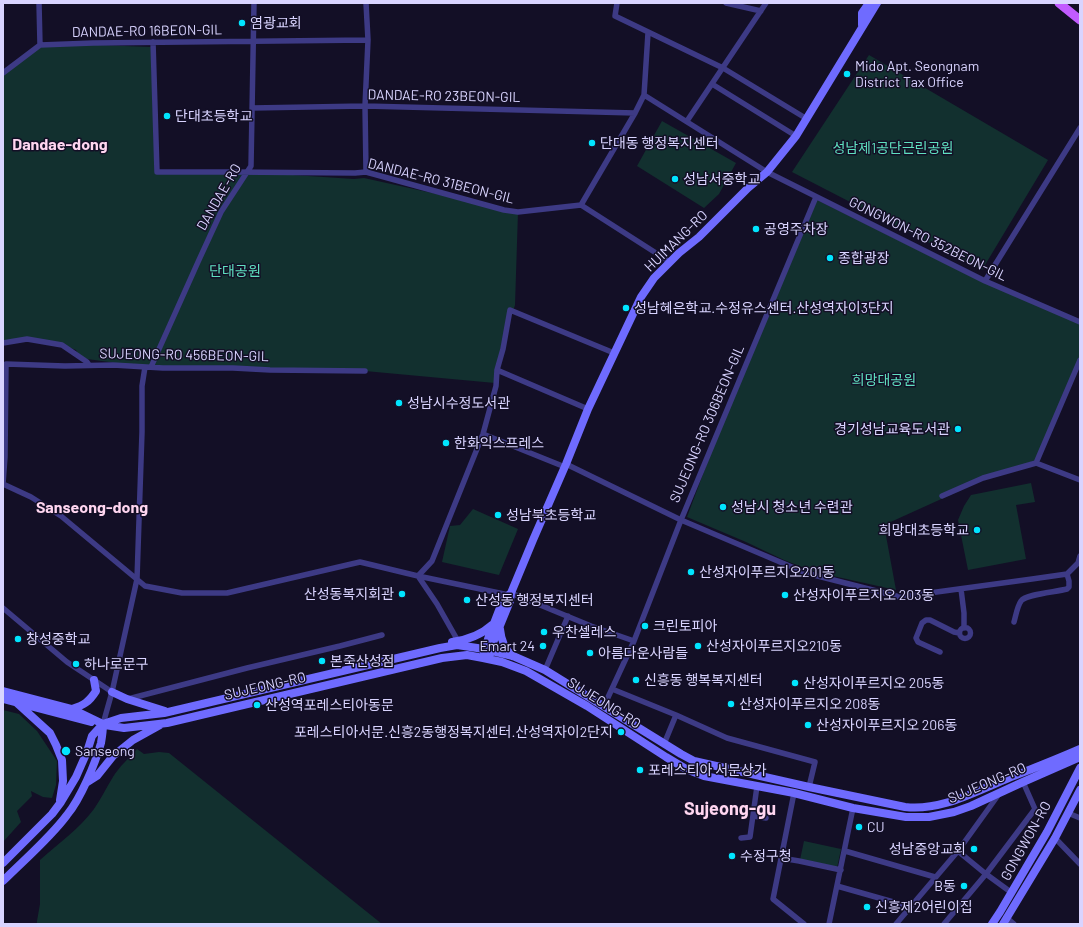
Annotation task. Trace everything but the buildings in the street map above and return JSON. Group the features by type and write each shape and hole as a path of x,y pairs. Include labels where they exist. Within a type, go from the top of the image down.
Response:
{"main road":[{"path":"862,26 862,13 869,3"},
{"name":"HUIMANG-RO","path":"486,659 487,650 497,625 510,601 510,594 566,466 588,408 641,297 654,278 679,253 699,237 748,188 767,172 796,136 877,3"},
{"path":"862,26 872,17 882,3"},
{"path":"1059,3 1080,20"},
{"path":"434,649 446,643 477,635 497,625 506,650 513,656"},
{"name":"SUJEONG-RO","path":"3,691 72,709 104,724 121,718 168,712 434,649 457,645 513,656 545,670 664,744 694,760 808,787 905,807 924,808 950,802 1080,749"},
{"name":"SUJEONG-RO","path":"3,699 85,721 124,728 164,723 442,658 467,656 502,662 534,675 587,706 666,757 689,770 704,776 794,793 853,808 906,817 929,817 954,812 971,806 1080,757"},
{"path":"72,709 81,706 90,700 96,691 94,680"},
{"path":"112,692 127,699 168,712"},
{"path":"14,702 50,733 62,760 63,781 60,800 52,814"},
{"path":"86,783 97,776 113,756 133,740 164,723"},
{"path":"3,881 68,814 86,783 101,742 104,724"},
{"path":"3,863 52,814 61,802 76,777 92,736 104,724"},
{"path":"689,770 694,760"},
{"name":"GONGWON-RO","path":"992,924 1012,893 1080,768"},
{"name":"GONGWON-RO","path":"1005,921 1055,838 1080,790"}],"street":[{"path":"3,73 40,45 39,3"},
{"name":"DANDAE-RO","path":"104,724 137,579 142,386 148,367 221,212 251,166 254,3"},
{"path":"366,3 368,40 366,172"},
{"path":"617,3 615,16 723,68 806,119"},
{"path":"726,3 761,11"},
{"path":"687,121 766,3"},
{"path":"648,32 644,95 581,206 670,262"},
{"name":"DANDAE-RO 16BEON-GIL","path":"40,45 153,42 368,40"},
{"name":"DANDAE-RO 31BEON-GIL","path":"153,42 156,172 355,174 366,172 504,210 518,212 581,206"},
{"path":"712,84 796,136"},
{"name":"GONGWON-RO 352BEON-GIL","path":"644,95 767,172 985,281 1080,322"},
{"name":"DANDAE-RO 23BEON-GIL","path":"252,108 366,106 635,113"},
{"path":"985,281 1080,128"},
{"name":"SUJEONG-RO 306BEON-GIL","path":"604,706 634,641 681,520 816,197"},
{"path":"418,576 432,561 483,434 496,386 497,370 503,349 510,310 614,353"},
{"path":"3,343 27,339 62,345 87,362 89,365"},
{"path":"1036,463 1080,360"},
{"path":"5,364 5,457 3,484 31,497 61,516 145,586 182,593 227,593 360,562 418,576 510,594 634,641"},
{"name":"SUJEONG-RO 456BEON-GIL","path":"5,364 365,371"},
{"path":"497,370 588,408"},
{"path":"483,434 566,466 681,520 806,573 900,597 1067,574 1078,563 1080,556"},
{"path":"942,496 983,478 1036,463 1080,480"},
{"path":"1014,622 1020,602 1023,599 1032,595 1046,594 1067,589 1069,587 1067,574"},
{"path":"418,576 437,604 458,641"},
{"path":"961,589 964,628"},
{"path":"3,608 67,662 112,692"},
{"path":"545,670 568,616"},
{"path":"940,652 918,642 916,638 922,622 926,620 931,621 959,633 962,638 968,638 970,631 964,628"},
{"path":"959,633 960,630 964,628"},
{"path":"127,699 382,635"},
{"path":"612,688 727,738 815,762 808,787"},
{"path":"664,744 676,715"},
{"path":"944,924 986,874 1035,809 1023,782"},
{"path":"741,838 750,837 757,786"},
{"path":"794,793 773,898 804,924"},
{"path":"896,924 958,851 1000,793"},
{"path":"829,924 853,808"},
{"path":"1068,813 1080,818"},
{"path":"753,816 766,818"},
{"path":"1055,838 1080,864"},
{"path":"845,851 935,877"},
{"path":"958,851 1012,893"},
{"path":"782,858 841,870"},
{"path":"837,886 911,907"},
{"path":"1005,921 1014,924"}],"green space":[{"name":"단대공원","path":"72,44 151,47 155,174 247,172 354,179 364,178 518,212 515,305 508,326 495,383 365,371 145,367 80,358 76,350 62,345 27,339 3,343 3,73 40,45"},
{"name":"성남제1공단근린공원","path":"869,55 1048,160 982,270 792,172"},
{"path":"662,121 736,163 719,194 704,208 637,166"},
{"name":"희망대공원","path":"817,200 983,282 1080,324 1080,356 1036,460 981,481 884,525 896,590 815,572 784,560 687,517 712,450"},
{"path":"1031,483 1035,502 1016,505 1026,559 968,570 958,520 971,495"},
{"path":"473,509 518,529 499,575 442,562 450,526 460,525"},
{"path":"3,710 19,714 37,731 57,761 56,785 52,798 43,797 31,791 32,796 17,811 21,822 3,842"},
{"path":"137,749 144,754 159,752 169,753 382,924 37,924 40,904 40,860 75,830 88,816 97,805 115,773"},
{"path":"804,841 841,849 837,868 800,860"}],"place":[{"name":"염광교회","path":"242,23"},
{"name":"Mido Apt. Seongnam District Tax Office","path":"847,74"},
{"name":"단대초등학교","path":"167,116"},
{"name":"단대동 행정복지센터","path":"592,143"},
{"name":"성남서중학교","path":"675,179"},
{"name":"공영주차장","path":"756,229"},
{"name":"종합광장","path":"830,258"},
{"name":"성남혜은학교.수정유스센터.산성역자이3단지","path":"626,308"},
{"name":"성남시수정도서관","path":"399,403"},
{"name":"경기성남교육도서관","path":"958,429"},
{"name":"한화익스프레스","path":"446,443"},
{"name":"성남시 청소년 수련관","path":"723,507"},
{"name":"성남북초등학교","path":"498,515"},
{"name":"희망대초등학교","path":"977,530"},
{"name":"산성자이푸르지오201동","path":"691,572"},
{"name":"산성동복지회관","path":"402,594"},
{"name":"산성자이푸르지오 203동","path":"785,595"},
{"name":"산성동 행정복지센터","path":"467,600"},
{"name":"크린토피아","path":"645,626"},
{"name":"우찬셀레스","path":"544,632"},
{"name":"창성중학교","path":"18,639"},
{"name":"Emart 24","path":"543,646"},
{"name":"산성자이푸르지오210동","path":"698,646"},
{"name":"아름다운사람들","path":"590,653"},
{"name":"본죽산성점","path":"322,661"},
{"name":"하나로문구","path":"76,664"},
{"name":"신흥동 행복복지센터","path":"636,680"},
{"name":"산성자이푸르지오 205동","path":"795,683"},
{"name":"산성자이푸르지오 208동","path":"731,704"},
{"name":"산성역포레스티아동문","path":"257,705"},
{"name":"산성자이푸르지오 206동","path":"808,725"},
{"name":"포레스티아서문.신흥2동행정복지센터.산성역자이2단지","path":"621,732"},
{"name":"Sanseong","path":"66,751"},
{"name":"포레스티아 서문상가","path":"640,770"},
{"name":"CU","path":"859,827"},
{"name":"성남중앙교회","path":"974,849"},
{"name":"수정구청","path":"732,856"},
{"name":"B동","path":"964,886"},
{"name":"신흥제2어린이집","path":"867,907"}],"district":[{"name":"Dandae-dong","path":"60,145"},
{"name":"Sanseong-dong","path":"92,508"},
{"name":"Sujeong-gu","path":"730,809"}]}
